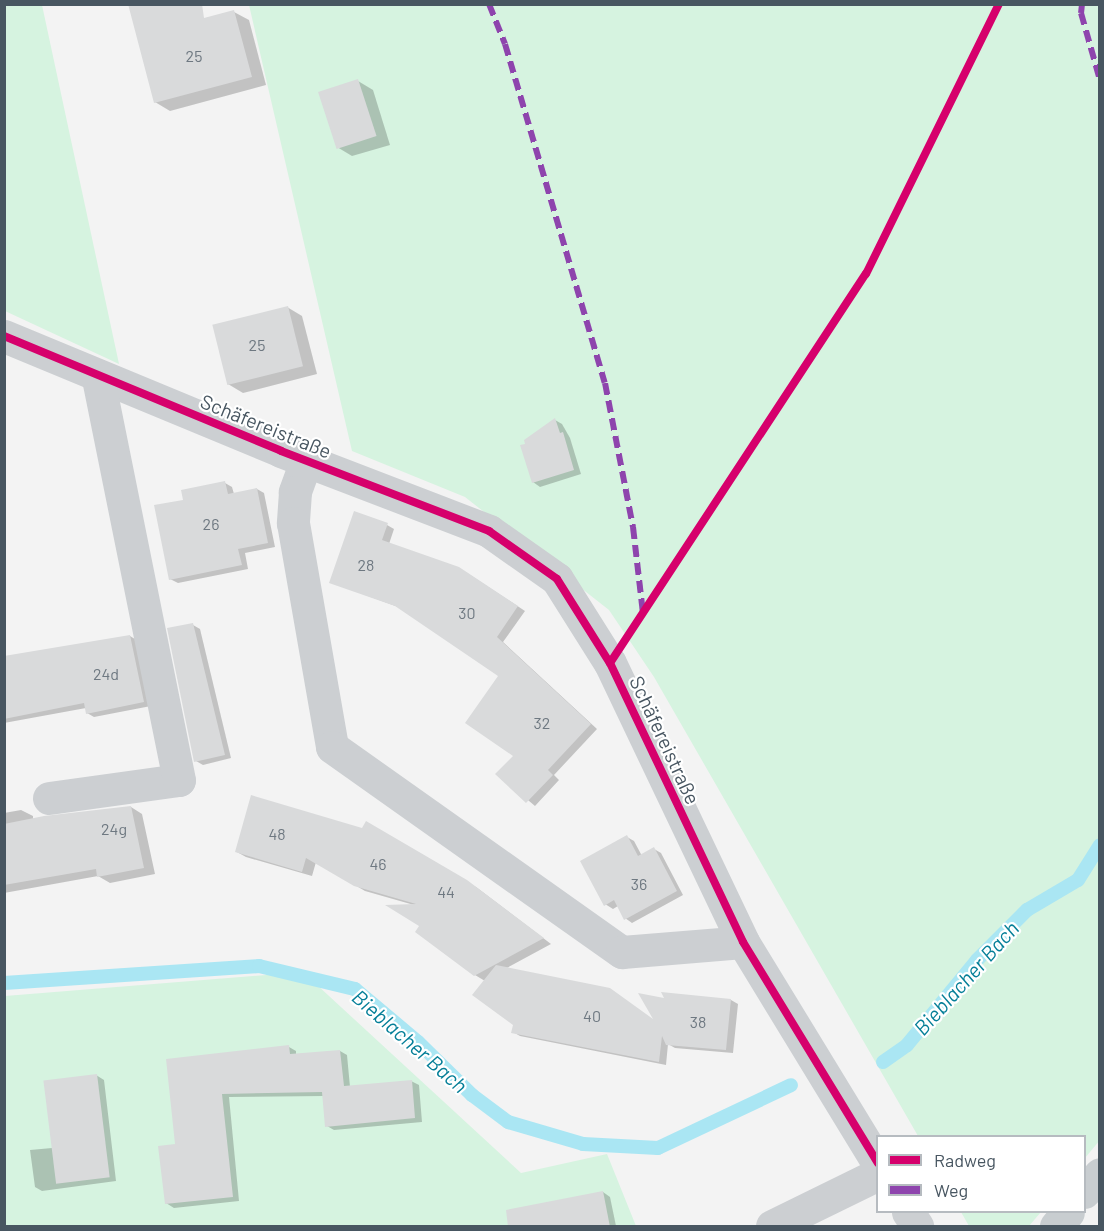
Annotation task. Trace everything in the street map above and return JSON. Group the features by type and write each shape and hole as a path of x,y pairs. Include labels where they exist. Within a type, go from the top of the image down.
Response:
{"main road":[{"path":"1086,1190 1100,1174"},
{"path":"1056,1227 1067,1213"}],"street":[{"name":"Schäfereistraße","path":"4,336 306,461 489,531 557,579 610,663 743,942 876,1160"},
{"path":"49,798 179,780 98,375"},
{"name":"Schäfereistraße","path":"306,461 295,492 293,523 332,747 622,952 743,942"},
{"path":"772,1227 876,1175"},
{"path":"909,1213 917,1227"}],"green space":[{"path":"5,4 42,5 119,364 5,311"},
{"path":"249,5 1099,5 1100,1140 1086,1157 1086,1135 917,1135 654,677 609,610 465,497 352,451"},
{"path":"303,972 521,1173 607,1154 636,1226 5,1226 5,996"},
{"path":"962,1213 1040,1213 1029,1226 969,1226"}],"building":[{"path":"128,4 202,4 204,18 234,10 252,77 154,103"},
{"path":"358,79 377,136 337,149 318,92"},
{"path":"288,306 303,366 227,385 212,325"},
{"path":"555,418 560,433 563,432 574,470 532,483 520,445 525,444 524,440"},
{"path":"225,481 228,494 257,488 268,543 238,549 242,565 169,580 154,505 183,500 181,490"},
{"path":"354,511 388,523 382,540 459,567 518,606 497,637 591,724 548,770 553,775 526,803 495,774 513,756 465,723 498,676 395,606 329,583"},
{"path":"193,623 225,755 194,762 167,628"},
{"path":"130,635 144,702 86,714 84,703 4,719 4,656"},
{"path":"251,795 362,828 366,821 467,880 544,938 474,976 415,932 419,926 385,905 416,904 354,886 306,858 302,872 235,852"},
{"path":"131,806 144,868 97,877 96,869 4,885 4,824 44,816"},
{"path":"627,835 638,856 654,847 677,891 624,920 614,900 604,906 580,861"},
{"path":"496,965 610,988 653,1019 638,993 664,998 661,992 731,999 726,1050 666,1045 662,1036 659,1062 511,1033 513,1025 472,995"},
{"path":"289,1045 290,1054 340,1050 344,1086 412,1080 415,1118 325,1127 322,1092 222,1094 233,1197 165,1204 158,1146 175,1144 166,1059"},
{"path":"97,1074 110,1177 56,1184 43,1081"},
{"path":"603,1191 610,1227 508,1227 506,1210"}],"waterway":[{"name":"Bieblacher Bach","path":"883,1062 907,1045 977,960 1027,910 1078,880 1100,845"},
{"name":"Bieblacher Bach","path":"4,983 259,966 355,989 418,1042 472,1095 508,1122 583,1144 658,1148 791,1085"}],"marked path":[{"path":"489,4 505,44 605,383 633,527 643,613"},
{"path":"1082,4 1081,13 1100,80"}],"cycle path":[{"path":"610,663 866,274 999,4"},
{"path":"4,336 281,451 489,531 557,579 610,663 743,942 876,1160"}]}
